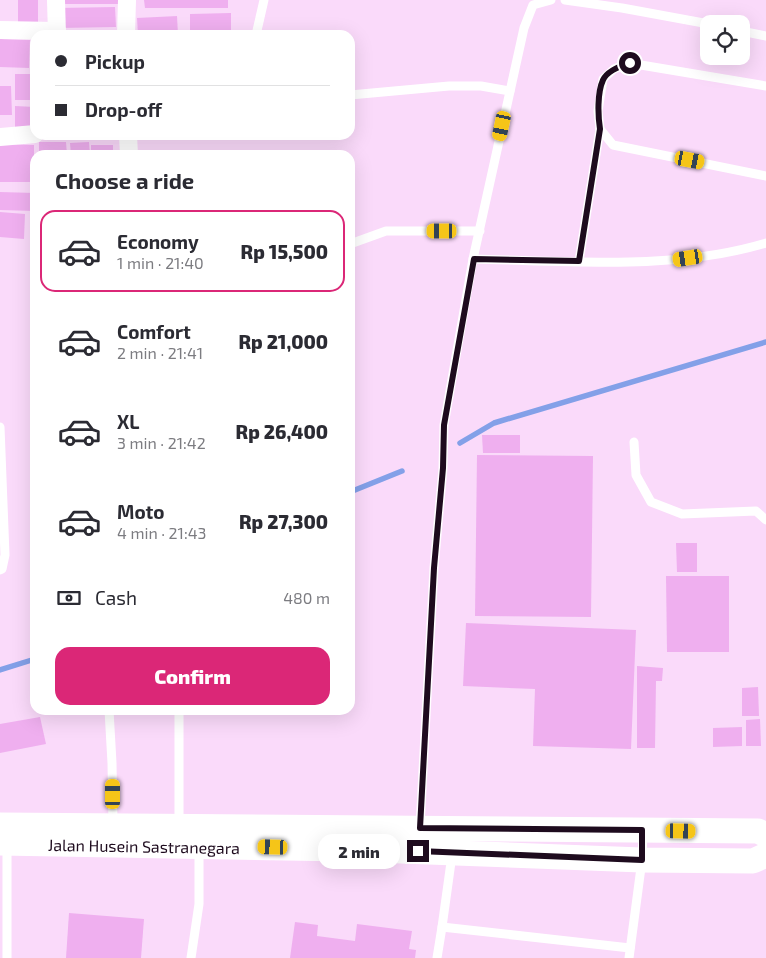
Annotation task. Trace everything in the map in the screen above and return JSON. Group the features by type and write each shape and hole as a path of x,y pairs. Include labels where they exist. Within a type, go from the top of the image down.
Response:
{"main road":[{"name":"Jalan Husein Sastranegara","path":"2,837 113,826 758,831 766,835"},
{"name":"Jalan Husein Sastranegara","path":"2,837 199,846 453,852 642,860 753,861 766,855"}],"street":[{"path":"56,0 57,30"},
{"path":"126,30 127,0"},
{"path":"0,30 30,32"},
{"path":"0,137 30,134"}],"lane":[{"path":"257,30 264,0"},
{"path":"420,828 434,568 443,468 444,425 474,259 524,28 533,3 551,0"},
{"path":"565,0 575,0 700,22"},
{"path":"750,33 766,36"},
{"path":"579,261 600,129 598,111 603,79 614,69 630,63 766,86"},
{"path":"355,95 449,86 481,86 510,91"},
{"path":"600,129 613,145 766,176"},
{"path":"355,242 386,231 480,231"},
{"path":"474,259 649,262 747,249 766,243"},
{"path":"0,427 4,555 2,569 0,570"},
{"path":"634,442 636,474 651,502 682,514 756,511 766,520"},
{"path":"109,715 113,826"},
{"path":"178,826 179,715"},
{"path":"629,958 642,860 642,830"},
{"path":"2,837 7,958"},
{"path":"191,958 199,904 199,846"},
{"path":"437,958 453,852"},
{"path":"442,927 630,948"}],"building":[{"path":"18,0 38,0 38,26 18,26"},
{"path":"63,0 118,0 118,4 63,4"},
{"path":"144,0 228,0 228,8 145,8"},
{"path":"115,7 116,27 58,28 58,8"},
{"path":"231,13 231,30 190,30 190,14"},
{"path":"177,16 178,30 138,30 137,18"},
{"path":"0,39 30,40 29,68 0,67"},
{"path":"15,74 30,74 30,100 15,100"},
{"path":"0,86 11,86 12,115 0,115"},
{"path":"15,106 30,107 30,134 15,134"},
{"path":"39,142 66,142 67,150 39,150"},
{"path":"89,142 90,150 71,150 70,143"},
{"path":"0,144 34,145 34,150 30,150 30,182 0,182"},
{"path":"91,145 113,145 113,150 91,150"},
{"path":"0,192 30,193 30,211 0,210"},
{"path":"0,212 25,214 24,239 0,237"},
{"path":"482,435 520,435 520,453 483,453"},
{"path":"477,455 593,456 591,617 475,616"},
{"path":"676,543 697,543 697,572 677,572"},
{"path":"666,576 729,576 729,652 667,652"},
{"path":"466,623 636,630 631,749 533,746 535,689 463,686"},
{"path":"637,666 663,668 662,681 656,681 655,748 637,748"},
{"path":"758,687 759,716 742,716 742,688"},
{"path":"40,717 46,744 0,753 0,724"},
{"path":"760,719 761,746 746,746 746,720"},
{"path":"742,727 742,746 713,747 713,728"},
{"path":"69,913 144,919 141,958 66,958"},
{"path":"295,922 318,925 317,936 355,941 357,924 412,931 409,949 416,950 415,958 290,958"}],"waterway":[{"path":"460,443 494,423 766,342"},
{"path":"355,490 402,471"},
{"path":"0,670 30,661"}],"route":[{"path":"418,851 642,860 642,830 459,830 420,828 434,568 443,468 444,425 474,259 579,261 600,129 598,111 603,79 614,69 630,63"}]}
